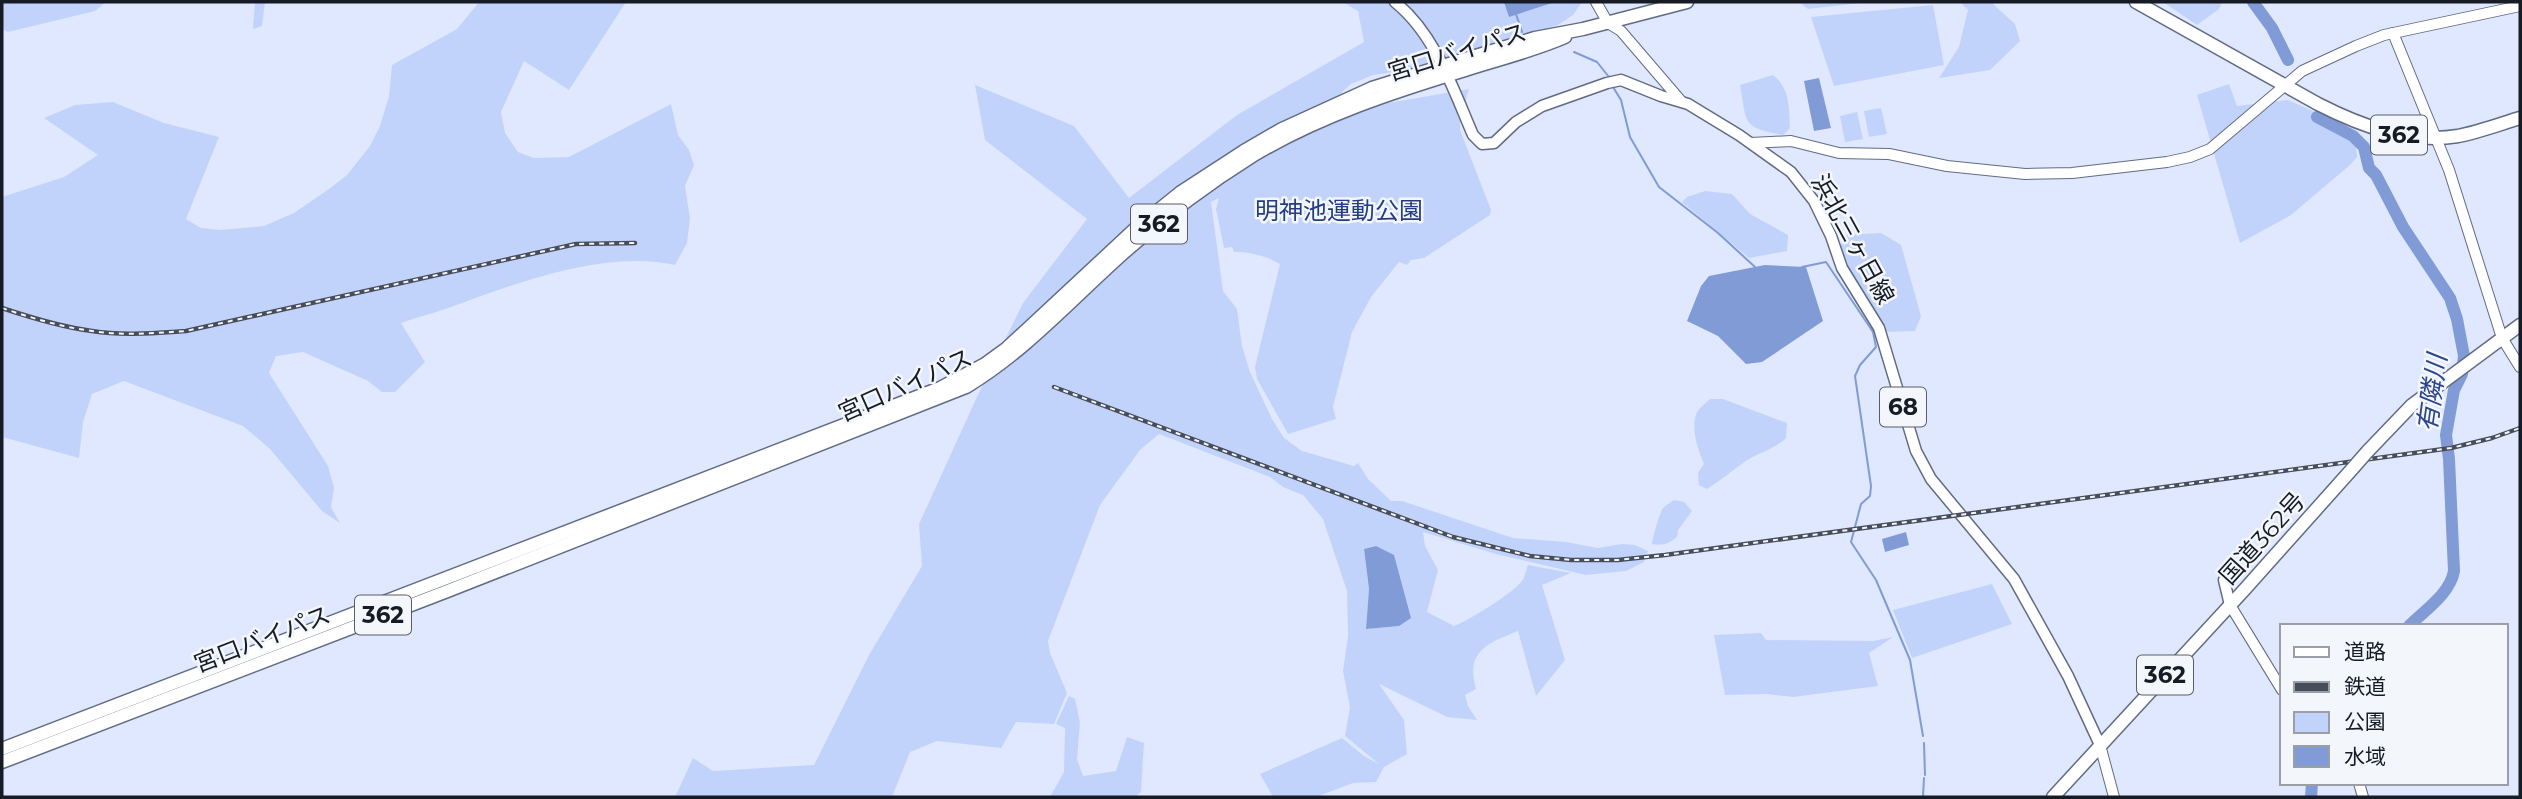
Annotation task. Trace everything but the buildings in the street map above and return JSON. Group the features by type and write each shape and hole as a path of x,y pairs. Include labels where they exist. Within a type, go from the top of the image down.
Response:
{"highway":[{"name":"362","path":"1608,23 1687,2"},
{"name":"362","path":"2136,2 2349,120 2397,134 2435,137 2470,133 2520,118"},
{"name":"宮口バイパス","path":"2,762 445,592 966,387 985,376 1030,340 1120,256 1185,201 1257,154 1353,107 1445,71 1535,38 1608,23"},
{"name":"宮口バイパス","path":"2,749 962,377 1007,348 1135,229 1181,192 1244,150 1372,88 1445,71"},
{"name":"国道362号","path":"2053,797 2412,405 2520,325"}],"main road":[{"name":"浜北三ヶ日線","path":"1395,2 1407,11 1418,26 1445,71 1473,135 1482,144 1494,143 1533,110 1614,80 1625,80 1681,102 1751,143 1791,172 1814,201 1842,268 1879,328 1916,451 1931,479 2014,579 2068,676 2101,745"},
{"path":"2224,580 2230,605"}],"street":[{"path":"1596,2 1608,23 1621,31 1681,102"},
{"path":"1751,143 1791,141 1839,153 1889,154 1947,166 2025,174 2072,173 2178,160 2210,149 2302,71 2393,33 2520,6"},
{"path":"2393,33 2449,170 2502,338 2520,367"},
{"path":"2230,605 2280,687"},
{"path":"2101,745 2114,797"}],"green space":[{"path":"2,2 106,2 95,11 8,32 2,29"},
{"path":"255,2 265,2 262,26 253,29"},
{"path":"479,2 626,2 569,90 524,61 501,112 505,133 518,152 534,158 569,157 671,104 678,135 689,150 694,165 685,186 690,218 687,243 675,265 650,261 595,264 512,285 401,323 425,362 395,392 382,392 368,381 303,352 276,356 269,373 328,466 334,488 331,507 340,523 322,511 270,449 243,426 124,381 92,394 83,422 79,458 2,437 2,197 64,177 98,155 44,118 75,105 113,102 164,123 219,137 186,219 201,228 220,230 264,226 294,213 347,175 370,146 380,126 389,96 392,65 457,29"},
{"name":"明神池運動公園","path":"1343,2 1582,2 1573,15 1558,25 1457,58 1415,69 1373,75 1351,84 1342,92 1337,104 1371,106 1469,89 1460,120 1460,130 1491,210 1490,215 1424,258 1411,260 1407,265 1399,262 1371,297 1352,332 1333,407 1336,419 1288,434 1257,379 1255,367 1280,264 1258,255 1234,252 1232,247 1224,248 1216,209 1219,198 1211,202 1223,291 1237,309 1242,346 1250,372 1284,438 1302,451 1354,466 1358,463 1368,479 1391,501 1402,501 1513,538 1566,542 1598,548 1635,545 1648,551 1644,562 1626,571 1586,575 1496,554 1423,532 1425,546 1438,570 1427,612 1454,626 1509,593 1523,578 1528,565 1571,573 1542,585 1565,660 1536,696 1518,631 1489,645 1477,657 1473,676 1476,689 1465,695 1477,720 1447,717 1379,684 1404,720 1407,754 1384,767 1376,782 1353,783 1316,797 1273,797 1260,774 1342,738 1379,764 1345,736 1350,707 1343,671 1348,636 1347,591 1323,519 1303,495 1283,487 1270,477 1159,434 1140,450 1100,505 1048,641 1050,653 1067,693 1054,724 1016,722 1001,748 937,741 910,752 892,797 675,797 693,758 713,771 814,765 869,655 922,566 919,524 1023,303 1087,219 985,140 975,85 1074,126 1129,198 1237,115 1364,42 1358,11","holes":["1376,546 1399,626 1366,629 1369,590 1364,549"]},
{"path":"1799,2 1869,2 1808,9"},
{"path":"1960,2 1991,2 2015,24 2020,41 1990,70 1939,78 1959,47 1968,10"},
{"path":"2163,2 2222,2 2219,9 2197,25"},
{"path":"1933,5 1944,65 1834,86 1811,17"},
{"path":"1773,75 1783,86 1788,99 1790,128 1783,135 1753,126 1746,116 1742,98 1740,85"},
{"path":"2229,84 2237,106 2288,100 2324,116 2355,134 2357,157 2291,215 2240,243 2197,95"},
{"path":"1881,108 1887,134 1869,137 1864,111"},
{"path":"1857,112 1863,139 1845,142 1840,116"},
{"path":"1705,191 1732,194 1750,214 1788,235 1787,251 1749,258 1682,202 1687,197"},
{"path":"1881,233 1901,245 1921,316 1915,331 1884,332 1855,291 1840,248 1845,235"},
{"path":"1710,399 1723,399 1787,423 1786,438 1748,460 1707,489 1699,485 1698,473 1704,464 1697,445 1694,424 1697,412"},
{"path":"1674,500 1684,502 1692,511 1678,530 1677,537 1665,544 1652,544 1662,510"},
{"path":"1992,584 2012,624 1912,658 1893,610"},
{"path":"1761,633 1766,640 1873,641 1893,637 1869,653 1878,686 1793,697 1767,694 1725,695 1714,635"},
{"path":"1069,696 1075,699 1080,722 1077,759 1083,776 1116,771 1127,737 1144,743 1141,792 1135,797 1050,797 1064,772 1065,728 1056,724"}],"water":[{"path":"1504,2 1555,2 1509,17"},
{"path":"1819,78 1831,128 1814,131 1804,81"},
{"path":"1765,265 1806,267 1823,321 1762,362 1746,364 1718,336 1687,321 1701,286 1709,276"},
{"path":"1906,532 1909,545 1885,552 1882,539"},
{"path":"1376,546 1394,555 1411,618 1399,626 1366,629 1369,589 1364,549"}],"waterway":[{"name":"有隣川","path":"2253,2 2272,28 2288,60"},
{"path":"1516,14 1522,32"},
{"path":"1574,52 1597,62 1609,77"},
{"path":"1613,87 1621,100 1630,137 1659,187 1718,233 1755,267"},
{"name":"有隣川","path":"2317,117 2353,136 2364,147 2369,168 2376,175 2403,227 2450,298 2464,356 2462,374 2454,390 2446,435 2454,571 2448,587 2411,624"},
{"path":"1802,267 1826,262 1873,332 1876,347 1860,365 1855,376 1871,486 1870,496 1861,504 1851,542 1876,580 1910,660 1923,736"},
{"path":"1924,743 1925,775"},
{"path":"1923,797 1924,778"},
{"name":"有隣川","path":"2311,797 2312,785"}],"railway":[{"path":"2,308 58,325 104,333 186,331 576,244 635,243"},
{"path":"1054,387 1453,537 1530,556 1571,560 1618,560 1665,555 2451,448 2520,428"}]}
